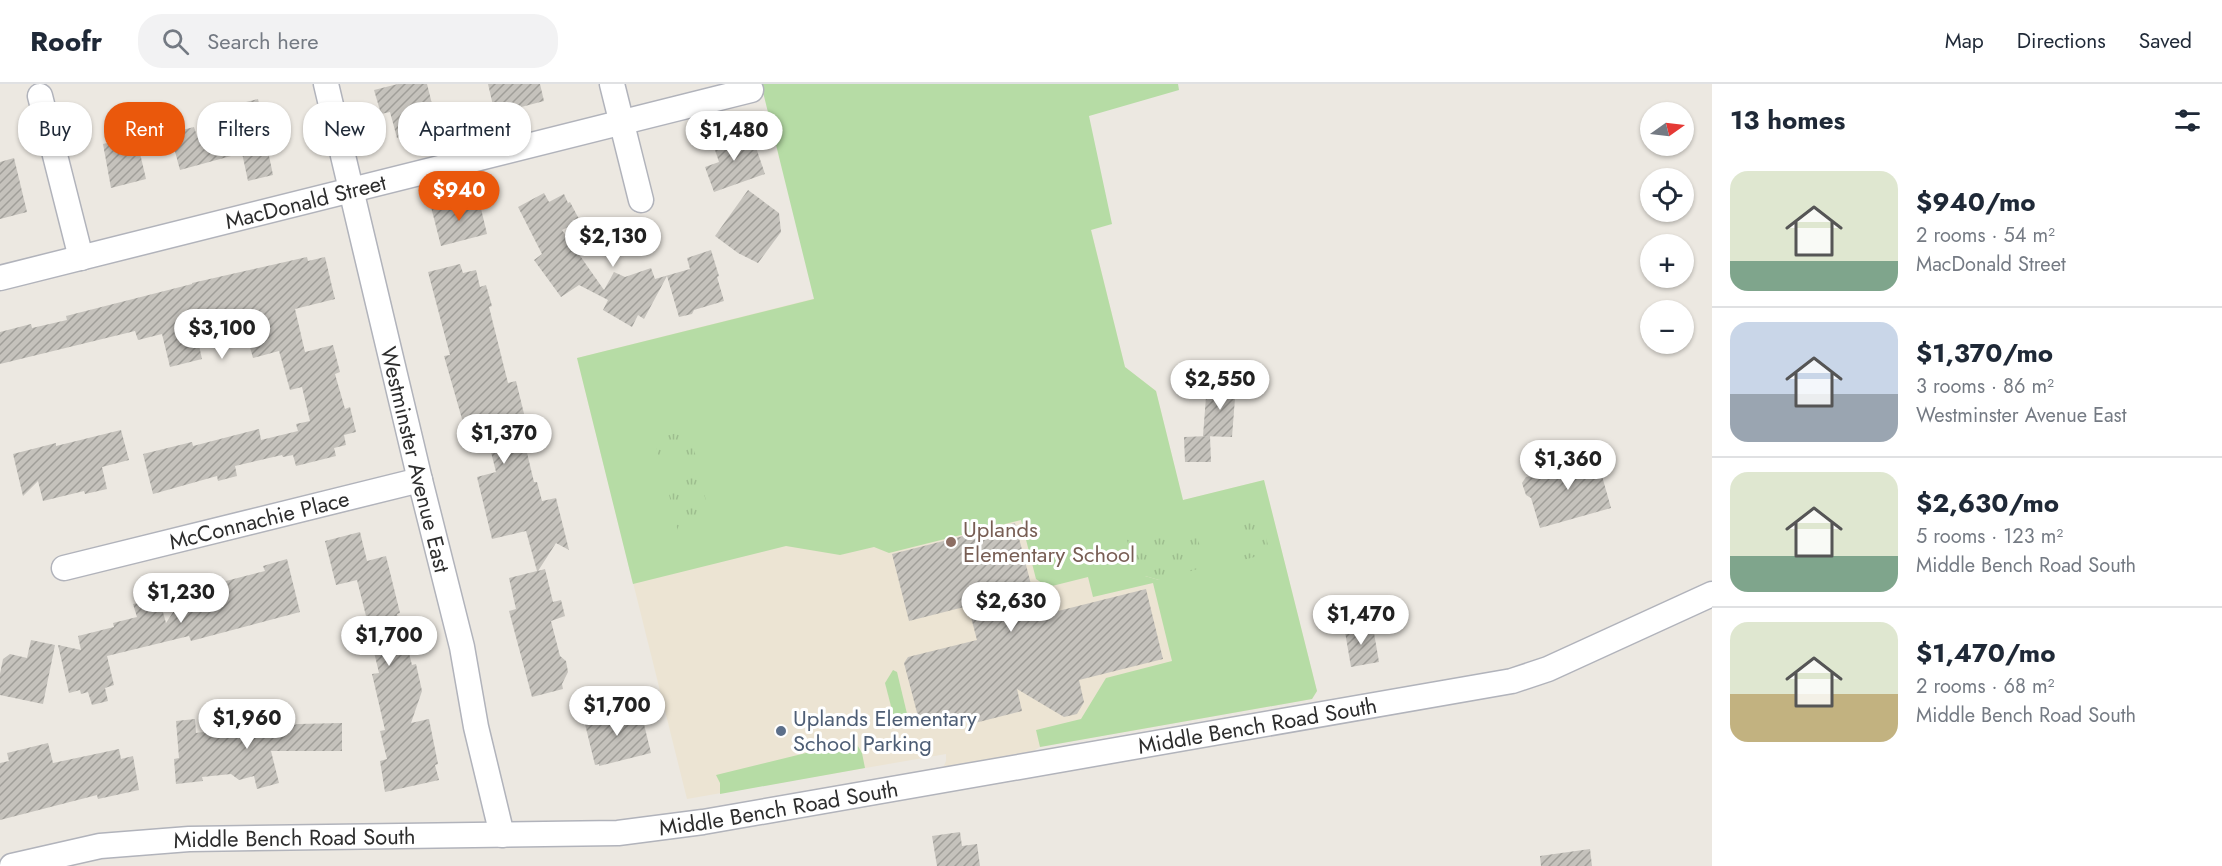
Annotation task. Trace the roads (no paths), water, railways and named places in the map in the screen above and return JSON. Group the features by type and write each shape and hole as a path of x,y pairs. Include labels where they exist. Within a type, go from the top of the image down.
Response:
{"street":[{"name":"Westminster Avenue East","path":"326,84 462,647 476,727 502,834"},
{"path":"612,84 640,200"},
{"name":"MacDonald Street","path":"0,278 751,90"},
{"path":"40,96 81,258"},
{"name":"McConnachie Place","path":"64,568 420,480"},
{"name":"Middle Bench Road South","path":"12,866 100,846 130,842 189,839 618,833 692,824 1501,683 1537,672 1712,594"}],"place":[{"name":"Uplands Elementary School","path":"951,542"},
{"name":"Uplands Elementary School Parking","path":"781,731"}]}
